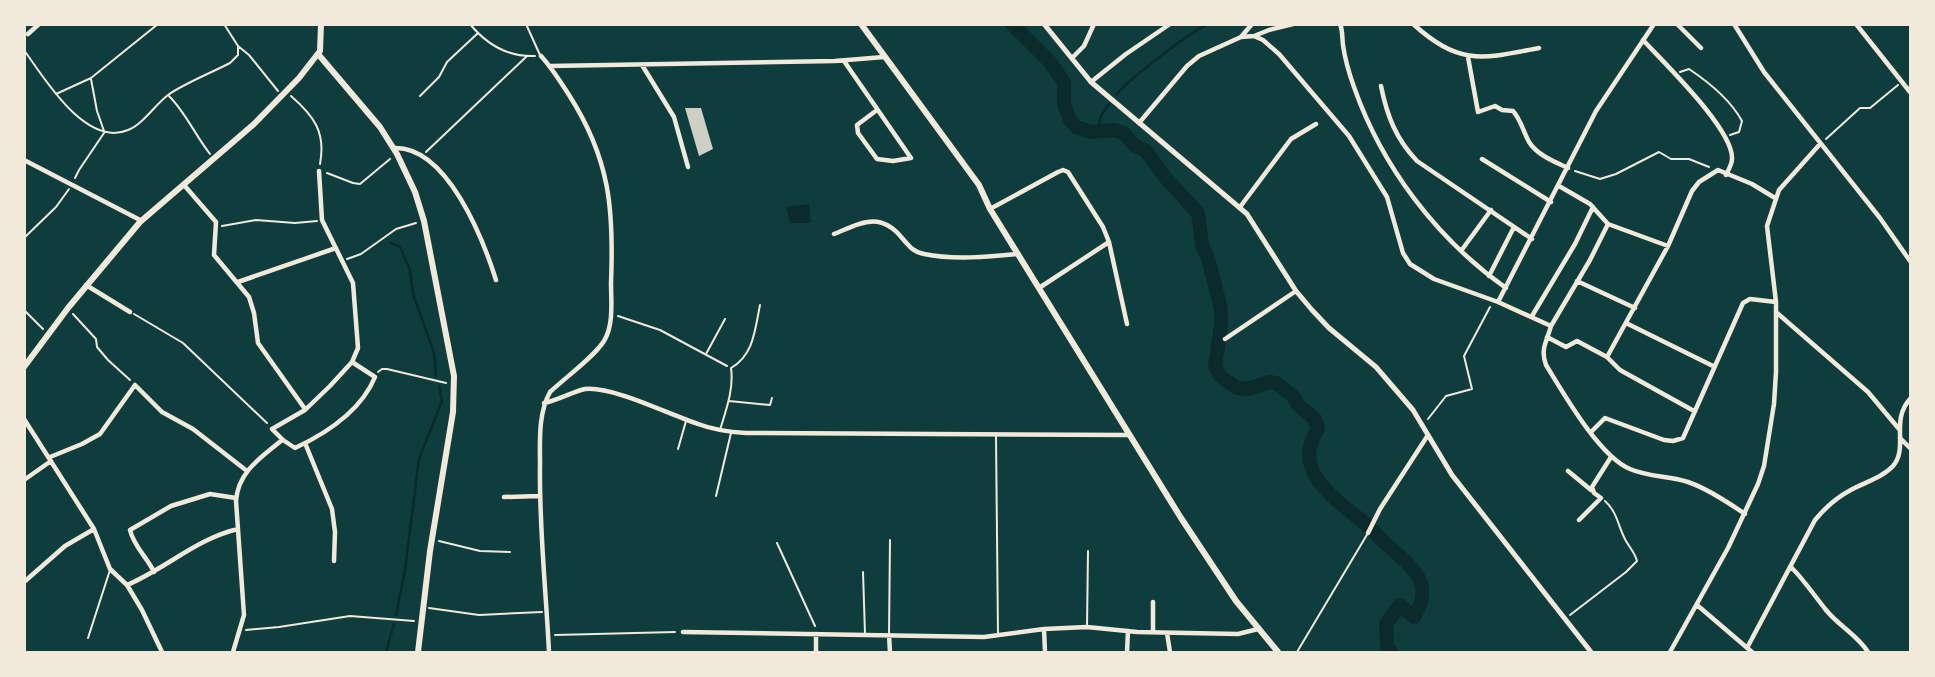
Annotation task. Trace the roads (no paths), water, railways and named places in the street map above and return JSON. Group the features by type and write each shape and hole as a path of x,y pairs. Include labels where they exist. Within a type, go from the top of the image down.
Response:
{"main road":[{"path":"24,367 86,285 142,221 284,94 318,54 321,24"},
{"path":"861,24 979,185 990,209 1181,519 1258,629 1278,653"},
{"path":"318,54 380,127 415,192 424,221 454,385 453,412 432,539 418,653"}],"street":[{"path":"28,34 39,24"},
{"path":"1044,24 1091,82 1240,208 1257,228 1295,292 1329,328 1376,367 1413,410 1452,475 1591,653"},
{"path":"1072,58 1084,46 1094,24"},
{"path":"1091,82 1170,24"},
{"path":"1241,37 1252,24"},
{"path":"1139,123 1187,66 1199,57 1241,37 1254,36 1293,24"},
{"path":"1340,24 1346,63 1370,126 1400,177 1422,209 1461,251 1506,288"},
{"path":"1413,24 1447,49 1468,57 1478,58 1539,48"},
{"path":"1496,301 1506,288 1597,111 1654,24"},
{"path":"1677,24 1701,48"},
{"path":"1734,24 1764,72 1880,218 1910,261"},
{"path":"1856,24 1910,92"},
{"path":"1254,36 1279,54 1349,136 1387,197 1400,246 1410,264 1433,279 1496,301 1551,326"},
{"path":"1643,40 1704,107 1725,136 1732,159 1726,175"},
{"path":"541,56 585,120 602,162 609,189 613,246 609,328 604,341 550,392 544,403 540,433 539,496 549,653"},
{"path":"550,66 844,61 885,57"},
{"path":"1468,57 1478,112 1494,106 1513,111 1529,142 1537,150 1568,168"},
{"path":"844,61 911,158 893,161 877,159 858,133 857,125 877,110"},
{"path":"642,65 674,117 688,167"},
{"path":"1381,86 1387,114 1405,148 1417,161 1532,239"},
{"path":"1240,208 1291,139 1316,124"},
{"path":"1670,653 1745,513 1764,466 1776,372 1776,302 1766,226 1779,190 1820,144"},
{"path":"395,151 406,149 422,155 441,173 483,243 496,281"},
{"path":"1482,159 1551,202"},
{"path":"24,160 142,221"},
{"path":"990,209 1062,170 1068,172 1103,227 1109,242 1127,324"},
{"path":"1607,357 1668,246 1692,191 1715,170 1742,179 1775,198"},
{"path":"319,171 322,220 351,278 358,348 352,362 305,410 274,431 295,448 349,414 369,390 375,377 352,362"},
{"path":"184,185 213,218 217,227 214,255 238,282 252,304 258,343 305,410"},
{"path":"1559,186 1582,198 1608,224 1668,246"},
{"path":"1532,316 1593,207"},
{"path":"1461,251 1491,210"},
{"path":"834,234 872,220 881,221 892,228 909,247 924,254 1019,254"},
{"path":"1608,224 1546,337 1543,350 1546,365 1611,457 1632,470 1699,487 1745,513"},
{"path":"1489,276 1514,227"},
{"path":"1039,288 1109,242"},
{"path":"238,282 336,248"},
{"path":"1577,281 1635,309"},
{"path":"86,285 130,312"},
{"path":"1225,339 1295,292"},
{"path":"1591,432 1605,418 1664,440 1680,440 1685,435 1713,366 1746,300 1776,302"},
{"path":"1776,311 1868,392 1899,429"},
{"path":"1626,323 1713,366"},
{"path":"1546,337 1566,347 1577,341 1607,357 1620,370 1695,411"},
{"path":"24,480 50,459 100,434 135,385 162,412 193,429 247,471"},
{"path":"544,403 579,391 595,389 732,432 1128,435"},
{"path":"1747,648 1815,520 1835,500 1893,466 1900,450 1899,419 1910,399"},
{"path":"24,419 94,528 110,569 127,585 162,653"},
{"path":"1368,533 1428,433"},
{"path":"1899,437 1910,448"},
{"path":"233,653 242,630 245,601 236,498 238,487 247,471 283,440"},
{"path":"305,443 332,509 335,532 334,561"},
{"path":"1591,490 1611,457"},
{"path":"1568,471 1601,498 1579,520"},
{"path":"154,572 147,557 133,543 131,530 171,506 210,494 236,498"},
{"path":"504,497 539,496"},
{"path":"24,582 65,546 94,528"},
{"path":"127,585 219,534 238,529"},
{"path":"1791,567 1826,611 1853,634 1868,653"},
{"path":"1153,602 1153,632"},
{"path":"1697,605 1752,653"},
{"path":"683,632 984,637 1044,629 1087,628 1238,634 1258,629"},
{"path":"1044,629 1045,653"},
{"path":"1127,653 1128,631"},
{"path":"1167,633 1170,653"},
{"path":"816,653 817,634"},
{"path":"888,635 890,653"}],"lane":[{"path":"526,24 541,56"},
{"path":"720,430 729,401 731,368 740,363 747,354 760,305"},
{"path":"729,401 770,405 772,398"},
{"path":"678,449 687,420"},
{"path":"716,496 732,432"},
{"path":"996,435 998,635"},
{"path":"1297,653 1368,533"},
{"path":"888,635 890,540"},
{"path":"1087,628 1088,551"},
{"path":"88,638 110,569"},
{"path":"863,572 865,635"}],"water":[{"path":"809,204 811,223 790,223 786,207"}],"waterway":[{"path":"1012,24 1050,62 1064,82 1064,104 1076,127 1091,132 1114,130 1124,133 1134,145 1146,151 1165,177 1198,213 1202,245 1221,309 1215,366 1220,376 1237,388 1248,389 1269,382 1276,383 1294,397 1298,405 1315,419 1318,429 1310,445 1309,459 1322,485 1417,575 1422,595 1414,617 1400,605 1386,624 1387,648 1391,652"},
{"path":"1117,94 1162,55 1210,24"},
{"path":"1097,132 1101,116 1109,104"},
{"path":"391,243 400,247 410,270 413,294 434,353 436,376"},
{"path":"396,615 405,570 419,459 442,401 439,386"},
{"path":"386,652 394,624"}]}
